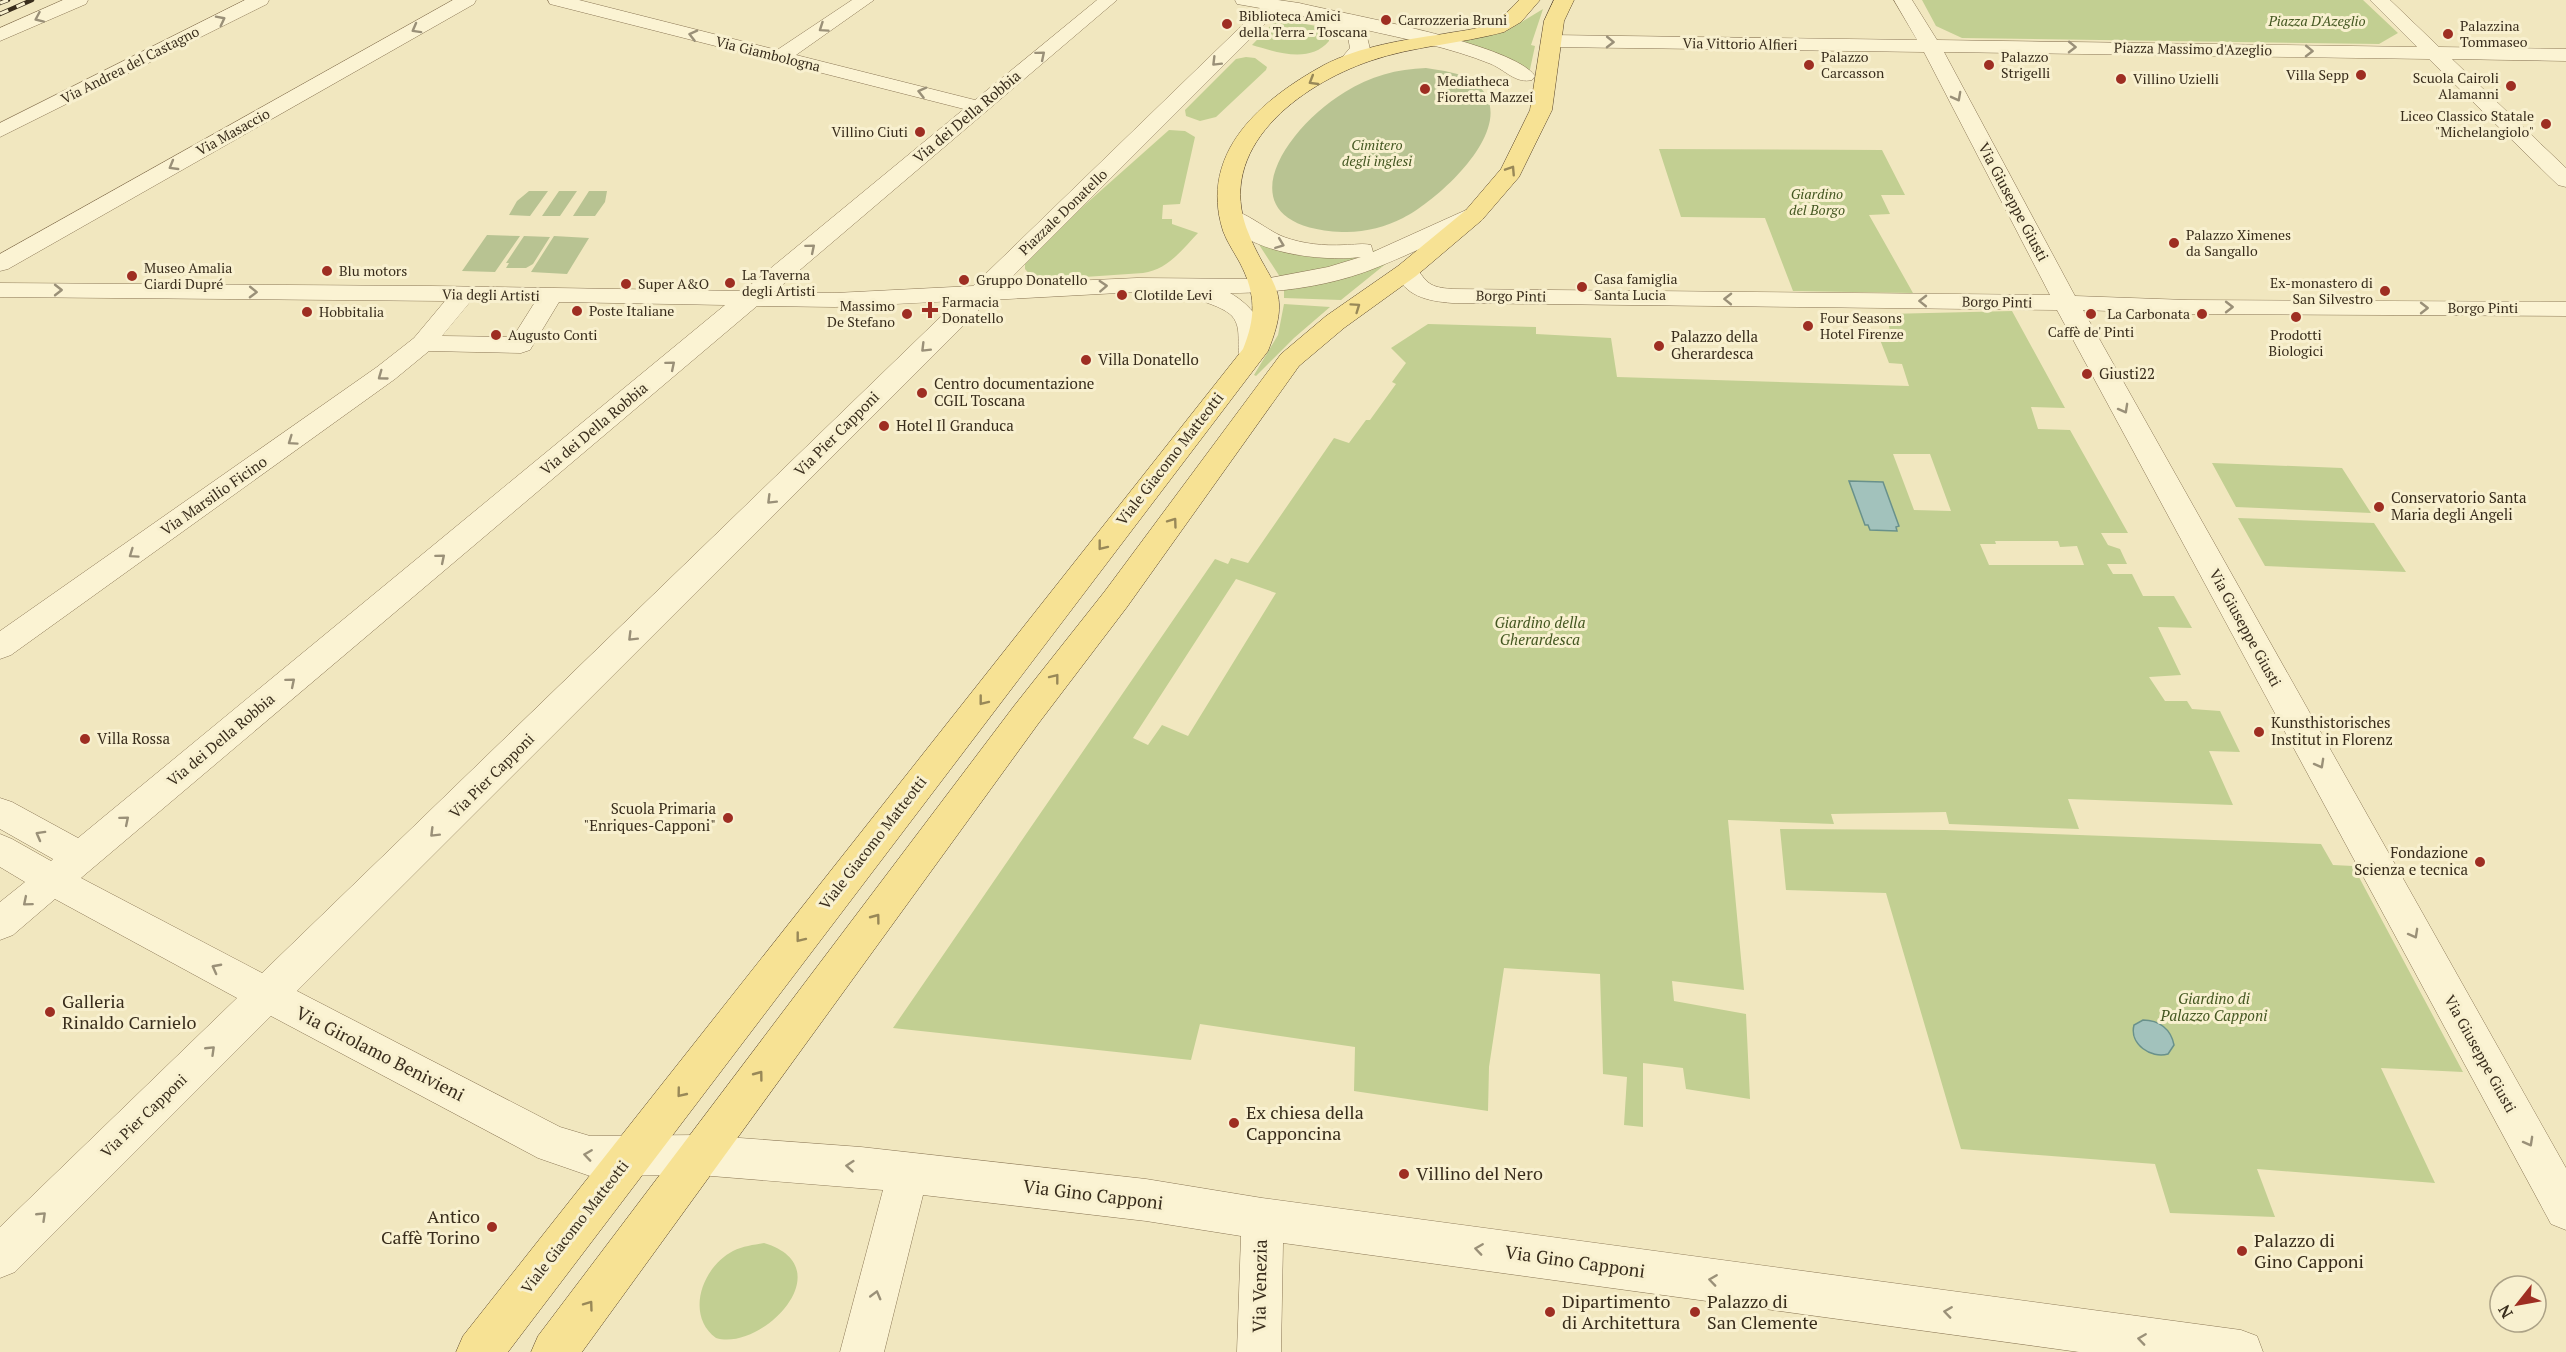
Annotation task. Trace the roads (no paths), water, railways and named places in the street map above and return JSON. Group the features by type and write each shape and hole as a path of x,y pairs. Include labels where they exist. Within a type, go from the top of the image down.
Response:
{"main road":[{"path":"1257,344 1268,304 1264,286 1236,232 1226,201 1229,175 1234,159 1251,134 1280,104 1305,85 1349,62 1386,51 1488,30 1510,22 1530,0"},
{"path":"554,1352 1026,715 1116,599 1290,360 1310,341 1407,271 1474,215 1511,172 1533,130 1545,93 1554,21 1564,0"},
{"name":"Viale Giacomo Matteotti","path":"479,1352 690,1082 1257,344"}],"street":[{"path":"0,35 79,0"},
{"name":"Via Andrea del Castagno","path":"0,130 260,0"},
{"name":"Via Masaccio","path":"0,264 467,0"},
{"name":"Via Giambologna","path":"557,0 979,107"},
{"path":"781,56 865,0"},
{"name":"Via dei Della Robbia","path":"0,924 70,877 750,299 1108,0"},
{"path":"1244,0 1299,9 1439,40 1492,56 1525,76 1545,93"},
{"path":"1903,0 1929,45"},
{"path":"2379,0 2566,180"},
{"path":"1273,6 1294,14 1342,25 1354,31 1360,39 1360,49 1349,62"},
{"name":"Piazzale Donatello","path":"981,292 1273,6"},
{"name":"Via Vittorio Alfieri","path":"1551,41 1929,45"},
{"name":"Piazza Massimo d'Azeglio","path":"1929,45 2566,55"},
{"name":"Via Giuseppe Giusti","path":"1929,45 2066,303 2566,1209"},
{"path":"1386,51 1461,55 1525,76"},
{"path":"1230,215 1251,231 1276,243 1318,253 1345,253 1425,238"},
{"path":"981,292 1161,284 1264,286 1351,268 1474,215"},
{"name":"Borgo Pinti","path":"1407,271 1415,285 1428,292 1452,296 2066,303 2187,307 2556,309"},
{"path":"1161,284 1210,293 1233,304 1246,317 1257,344"},
{"name":"Via degli Artisti","path":"0,290 872,300 981,292"},
{"name":"Via Pier Capponi","path":"0,1257 981,292"},
{"path":"423,343 463,295"},
{"path":"423,343 521,345 541,296"},
{"path":"423,343 466,321 541,296"},
{"path":"2556,309 2566,331"},
{"name":"Via Marsilio Ficino","path":"1,650 386,373 423,343"},
{"path":"0,812 70,877"},
{"path":"0,849 70,877"},
{"name":"Via Girolamo Benivieni","path":"70,877 268,995 552,1144 590,1156 699,1155"},
{"name":"Via Gino Capponi","path":"699,1155 908,1173 1146,1200 2085,1341 2241,1352"},
{"path":"862,1352 908,1173"},
{"name":"Via Venezia","path":"1259,1352 1262,1219"}],"water":[{"path":"1849,481 1883,482 1899,526 1896,527 1897,531 1870,530 1868,525 1865,525"},
{"path":"2143,1020 2163,1026 2170,1034 2174,1045 2168,1054 2148,1052 2138,1044 2133,1032 2134,1025"}],"railway":[{"path":"0,3 8,0"},
{"path":"0,14 32,0"}],"place":[{"name":"Carrozzeria Bruni","path":"1386,20"},
{"name":"Biblioteca Amici della Terra - Toscana","path":"1227,24"},
{"name":"Palazzina Tommaseo","path":"2448,34"},
{"name":"Palazzo Carcasson","path":"1809,65"},
{"name":"Palazzo Strigelli","path":"1989,65"},
{"name":"Villa Sepp","path":"2361,75"},
{"name":"Villino Uzielli","path":"2121,79"},
{"name":"Scuola Cairoli Alamanni","path":"2511,86"},
{"name":"Mediatheca Fioretta Mazzei","path":"1425,89"},
{"name":"Liceo Classico Statale \"Michelangiolo\"","path":"2546,124"},
{"name":"Villino Ciuti","path":"920,132"},
{"name":"Palazzo Ximenes da Sangallo","path":"2174,243"},
{"name":"Blu motors","path":"327,271"},
{"name":"Museo Amalia Ciardi Dupré","path":"132,276"},
{"name":"Gruppo Donatello","path":"964,280"},
{"name":"La Taverna degli Artisti","path":"730,283"},
{"name":"Super A&O","path":"626,284"},
{"name":"Casa famiglia Santa Lucia","path":"1582,287"},
{"name":"Ex-monastero di San Silvestro","path":"2385,291"},
{"name":"Clotilde Levi","path":"1122,295"},
{"name":"Farmacia Donatello","path":"930,310"},
{"name":"Poste Italiane","path":"577,311"},
{"name":"Hobbitalia","path":"307,312"},
{"name":"Massimo De Stefano","path":"907,314"},
{"name":"Caffè de' Pinti","path":"2091,314"},
{"name":"La Carbonata","path":"2202,314"},
{"name":"Prodotti Biologici","path":"2296,317"},
{"name":"Four Seasons Hotel Firenze","path":"1808,326"},
{"name":"Augusto Conti","path":"496,335"},
{"name":"Palazzo della Gherardesca","path":"1659,346"},
{"name":"Villa Donatello","path":"1086,360"},
{"name":"Giusti22","path":"2087,374"},
{"name":"Centro documentazione CGIL Toscana","path":"922,393"},
{"name":"Hotel Il Granduca","path":"884,426"},
{"name":"Conservatorio Santa Maria degli Angeli","path":"2379,507"},
{"name":"Kunsthistorisches Institut in Florenz","path":"2259,732"},
{"name":"Villa Rossa","path":"85,739"},
{"name":"Scuola Primaria \"Enriques-Capponi\"","path":"728,818"},
{"name":"Fondazione Scienza e tecnica","path":"2480,862"},
{"name":"Galleria Rinaldo Carnielo","path":"50,1012"},
{"name":"Ex chiesa della Capponcina","path":"1234,1123"},
{"name":"Villino del Nero","path":"1404,1174"},
{"name":"Antico Caffè Torino","path":"492,1227"},
{"name":"Palazzo di Gino Capponi","path":"2242,1251"},
{"name":"Dipartimento di Architettura","path":"1550,1312"},
{"name":"Palazzo di San Clemente","path":"1695,1312"}],"park label":[{"name":"Piazza D'Azeglio","path":"2317,21"},
{"name":"Cimitero degli inglesi","path":"1377,154"},
{"name":"Giardino del Borgo","path":"1817,202"},
{"name":"Giardino della Gherardesca","path":"1540,632"},
{"name":"Giardino di Palazzo Capponi","path":"2214,1008"}]}
